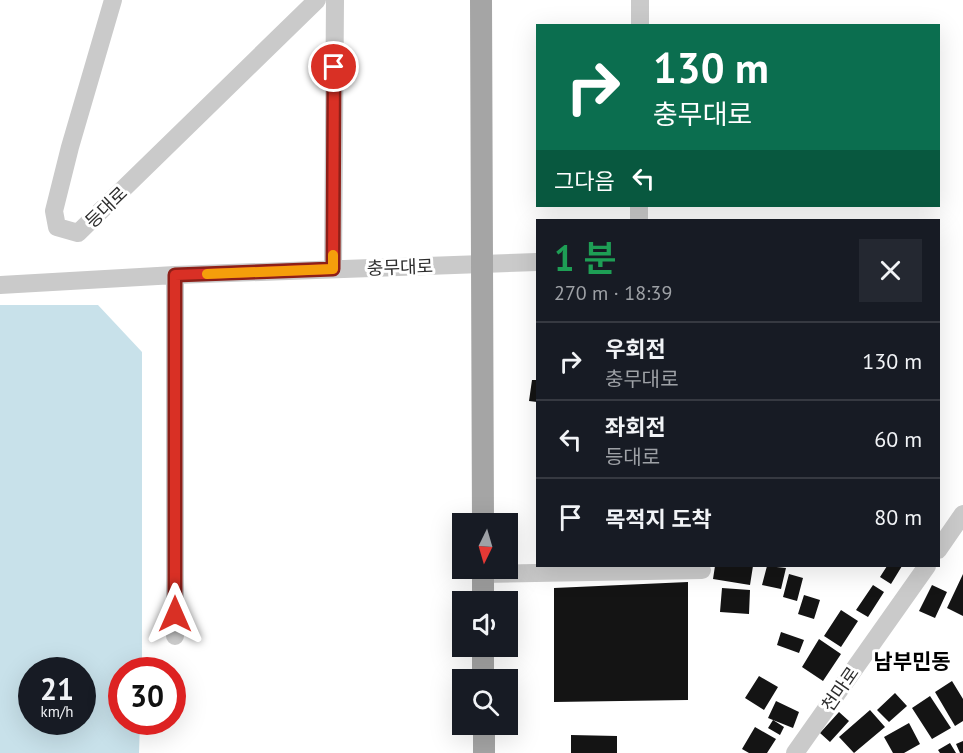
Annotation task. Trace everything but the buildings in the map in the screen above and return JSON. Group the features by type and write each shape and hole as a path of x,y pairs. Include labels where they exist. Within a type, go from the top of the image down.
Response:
{"main road":[{"path":"481,0 483,513"},
{"path":"484,735 484,753"}],"street":[{"name":"등대로","path":"113,0 70,147 54,211 57,227 78,233 317,0"},
{"path":"333,269 335,0"},
{"path":"640,0 640,24"},
{"name":"충무대로","path":"0,285 175,275 536,262"},
{"path":"175,275 176,636"},
{"path":"940,547 963,514"},
{"name":"천마로","path":"795,753 926,567"},
{"path":"518,570 636,568 702,570"}],"water":[{"path":"0,305 98,305 142,352 142,657 108,657 108,735 140,735 139,753 0,753"}],"slow traffic":[{"path":"207,274 333,269 333,255"}],"district":[{"name":"남부민동","path":"912,661"}],"route":[{"path":"175,614 175,275 333,269 334,67"}]}
